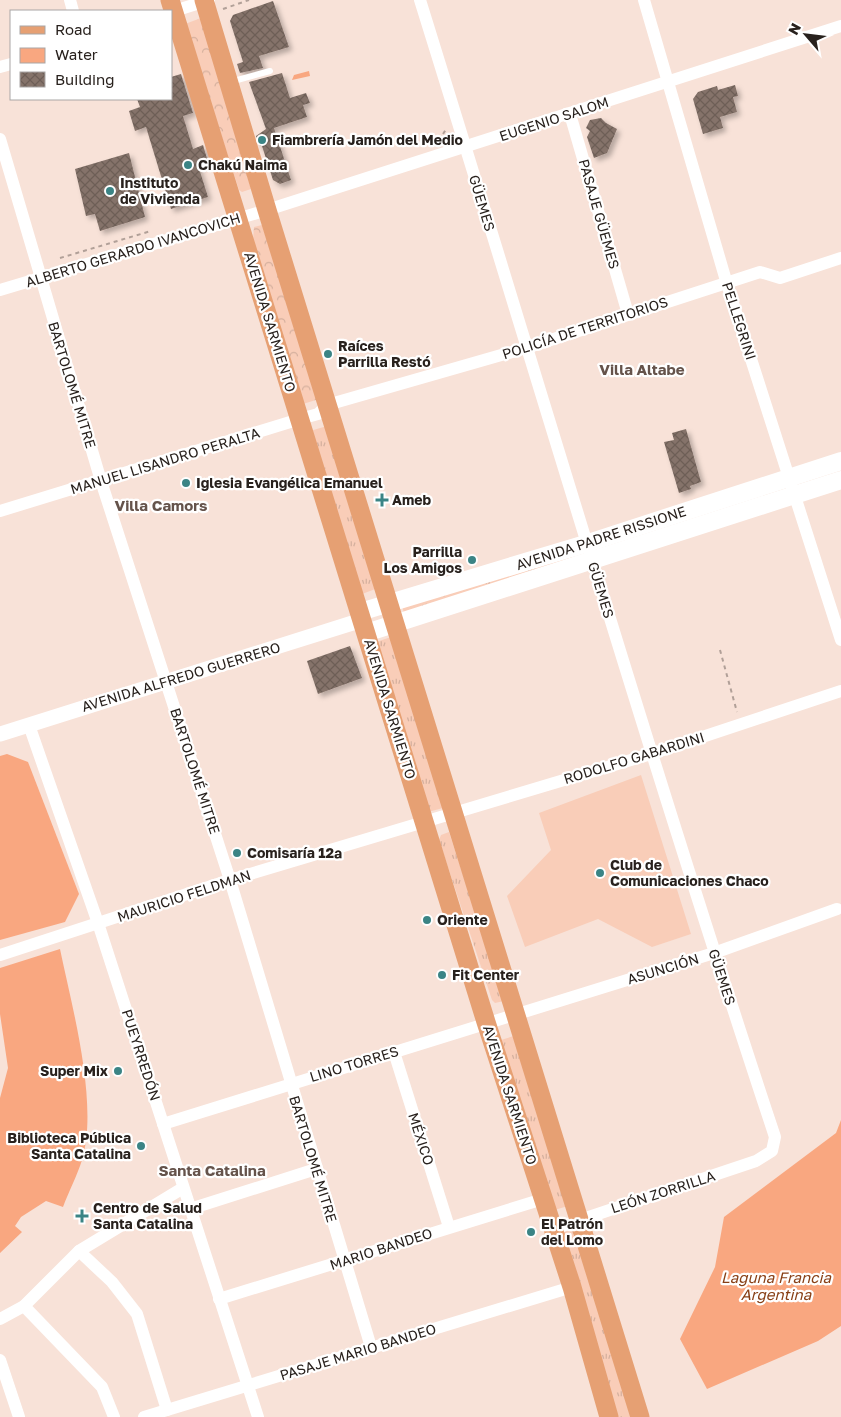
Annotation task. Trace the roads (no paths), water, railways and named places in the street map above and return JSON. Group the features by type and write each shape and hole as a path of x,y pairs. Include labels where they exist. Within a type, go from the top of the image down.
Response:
{"main road":[{"name":"AVENIDA SARMIENTO","path":"208,3 267,210 640,1417"},
{"name":"AVENIDA SARMIENTO","path":"172,8 486,1022 572,1287 609,1417"},
{"name":"AVENIDA PADRE RISSIONE","path":"363,622 388,603 585,544 841,461"},
{"name":"AVENIDA PADRE RISSIONE","path":"363,622 394,623 841,480"}],"street":[{"name":"GÜEMES","path":"420,0 585,544 714,953 775,1137 772,1151"},
{"name":"PELLEGRINI","path":"644,0 670,82 727,284 841,640"},
{"path":"172,8 208,3"},
{"name":"EUGENIO SALOM","path":"267,210 841,26"},
{"name":"PASAJE GÜEMES","path":"570,114 628,314"},
{"name":"BARTOLOMÉ MITRE","path":"0,139 101,481 230,880 290,1084 346,1260 371,1347"},
{"name":"ALBERTO GERARDO IVANCOVICH","path":"0,290 267,210"},
{"name":"POLICÍA DE TERRITORIOS","path":"327,405 526,348 760,272 780,278 841,258"},
{"name":"MANUEL LISANDRO PERALTA","path":"0,511 318,414 327,405"},
{"name":"AVENIDA ALFREDO GUERRERO","path":"0,734 363,622"},
{"name":"RODOLFO GABARDINI","path":"425,821 651,754 841,691"},
{"name":"PUEYRREDÓN","path":"29,725 98,923 258,1417"},
{"name":"MAURICIO FELDMAN","path":"0,954 230,880 425,821"},
{"name":"ASUNCIÓN","path":"486,1022 515,1015 714,953 837,909"},
{"name":"LINO TORRES","path":"163,1124 486,1022"},
{"name":"MÉXICO","path":"394,1052 449,1227"},
{"name":"LEÓN ZORRILLA","path":"553,1229 756,1161 772,1151"},
{"path":"190,1209 316,1169"},
{"path":"0,1320 24,1306 79,1251 184,1188"},
{"name":"MARIO BANDEO","path":"220,1298 543,1199"},
{"path":"79,1251 112,1282 137,1314 167,1410"},
{"name":"PASAJE MARIO BANDEO","path":"144,1417 572,1287"},
{"path":"24,1306 102,1387 114,1417"},
{"path":"0,1360 19,1417"}],"lane":[{"path":"229,82 270,71"}],"water":[{"path":"309,71 310,76 292,80 294,75"},
{"path":"7,754 28,762 79,894 65,922 0,940 0,756"},
{"path":"60,949 77,1026 86,1084 86,1137 82,1160 63,1207 46,1201 21,1217 15,1226 22,1232 0,1253 0,1098 8,1068 0,1014 0,968"},
{"name":"Laguna Francia Argentina","path":"841,1120 841,1326 818,1341 707,1389 680,1339 715,1267 724,1217 836,1133"}],"place":[{"name":"Fiambrería Jamón del Medio","path":"262,140"},
{"name":"Chakú Naima","path":"188,165"},
{"name":"Instituto de Vivienda","path":"110,191"},
{"name":"Raíces Parrilla Restó","path":"328,354"},
{"name":"Iglesia Evangélica Emanuel","path":"186,483"},
{"name":"Ameb","path":"382,500"},
{"name":"Parrilla Los Amigos","path":"472,560"},
{"name":"Comisaría 12ª","path":"237,853"},
{"name":"Club de Comunicaciones Chaco","path":"600,873"},
{"name":"Oriente","path":"427,920"},
{"name":"Fit Center","path":"442,975"},
{"name":"Super Mix","path":"118,1071"},
{"name":"Biblioteca Pública Santa Catalina","path":"141,1146"},
{"name":"Centro de Salud Santa Catalina","path":"82,1216"},
{"name":"El Patrón del Lomo","path":"531,1232"}],"district":[{"name":"Villa Altabe","path":"642,370"},
{"name":"Villa Camors","path":"161,506"},
{"name":"Santa Catalina","path":"212,1171"}]}
